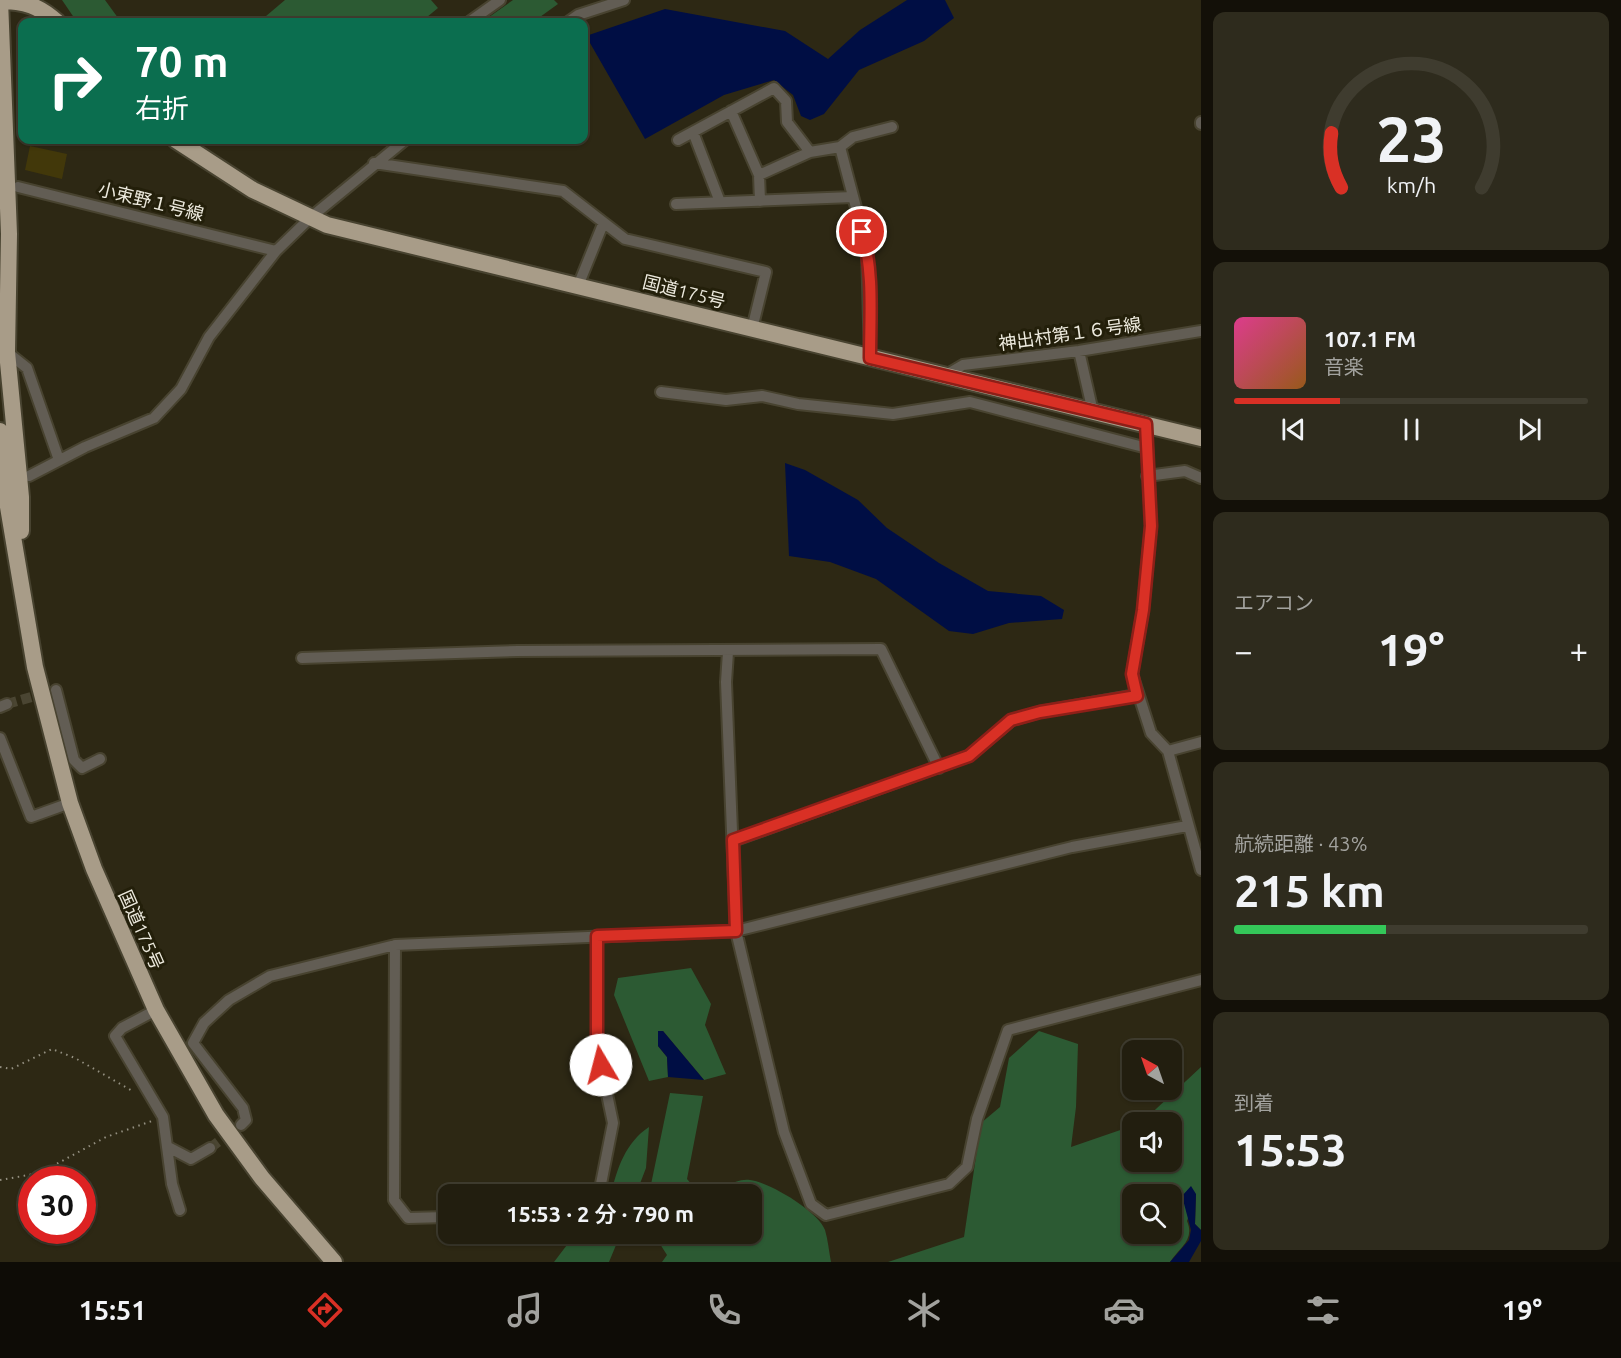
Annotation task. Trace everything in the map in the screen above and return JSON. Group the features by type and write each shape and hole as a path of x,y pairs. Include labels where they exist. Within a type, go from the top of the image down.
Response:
{"highway":[{"name":"国道175号","path":"20,565 21,497 7,352 9,234 0,1 18,1 38,7 52,18"},
{"name":"国道175号","path":"182,144 253,190 310,218 366,236 1201,438"},
{"name":"国道175号","path":"0,431 6,495 20,565 35,667 70,803 121,936 156,1010 185,1046 216,1115 262,1178 334,1262"}],"street":[{"path":"475,18 500,0"},
{"path":"574,18 624,0"},
{"path":"678,140 774,88 786,101 787,122 810,152"},
{"path":"731,111 759,175 760,201"},
{"path":"759,175 810,152 840,147 853,137 892,127"},
{"path":"693,132 720,202"},
{"path":"384,155 390,144"},
{"path":"29,476 59,460 154,418 181,389 209,337 276,251 310,218 399,144"},
{"path":"840,147 867,249 870,358"},
{"path":"374,163 564,191 583,204 603,224 625,239 766,272 752,329"},
{"name":"小束野１号線","path":"18,187 276,251"},
{"path":"676,204 853,197"},
{"path":"578,286 603,224"},
{"name":"神出村第１６号線","path":"946,375 963,365 1079,351 1201,331"},
{"path":"1079,351 1093,412"},
{"path":"7,352 27,368 59,460"},
{"path":"660,392 726,400 762,396 798,404 893,414 970,402 1147,448"},
{"path":"1146,424 1151,526 1143,610 1132,674 1137,696 1151,733 1168,751 1201,870"},
{"path":"1147,476 1185,471 1201,478"},
{"path":"302,658 518,651 728,652 881,649 939,768"},
{"path":"728,652 726,682 736,931 784,1132 811,1204 826,1215 949,1184 967,1167 977,1119 1008,1030 1201,980"},
{"path":"56,690 74,760 82,768 100,759"},
{"path":"733,840 969,756 1011,720 1040,712 1137,696"},
{"path":"0,738 32,817 70,803"},
{"path":"1168,751 1201,742"},
{"path":"241,1125 246,1120 243,1108 208,1066 185,1046 204,1023 230,1000 270,976 395,945 736,931 1072,847 1187,826"},
{"path":"597,936 597,1046 613,1123 601,1184"},
{"path":"395,945 394,1200 408,1218 438,1217"},
{"path":"156,1010 122,1028 115,1036 163,1117 172,1184 180,1210"},
{"path":"168,1147 191,1159 210,1148"}],"path":[{"path":"0,1067 11,1070 52,1049 75,1058 138,1094"},
{"path":"0,1180 40,1173 106,1137 163,1117"}],"green space":[{"path":"62,0 105,0 118,18 74,18"},
{"path":"285,0 431,0 438,8 426,18 264,18"},
{"path":"513,0 554,0 558,4 539,18 488,18"},
{"path":"691,968 711,1004 705,1025 726,1074 704,1080 663,1031 658,1031 658,1046 667,1057 668,1077 649,1081 614,995 618,978"},
{"path":"1039,1031 1078,1044 1076,1107 1071,1147 1122,1129 1122,1172 1182,1172 1182,1112 1153,1112 1166,1100 1182,1100 1182,1085 1201,1067 1201,1230 1195,1224 1196,1194 1187,1221 1188,1238 1170,1262 888,1262 964,1237 981,1123 1000,1107 1009,1058"},
{"path":"670,1093 703,1096 687,1179 691,1184 651,1184"},
{"path":"649,1127 646,1168 640,1184 614,1184 628,1148"},
{"path":"741,1180 750,1180 769,1186 792,1199 821,1222 826,1234 831,1262 662,1262 667,1255 660,1244 762,1244 762,1184 731,1184"},
{"path":"568,1244 616,1244 609,1262 554,1262"}],"shaded area":[{"path":"907,0 945,0 954,18 924,41 859,70 824,114 810,120 801,116 793,95 774,80 724,95 645,139 588,39 588,35 665,9 785,31 828,59 860,30"},
{"path":"785,463 805,470 858,500 887,528 939,563 988,591 1041,596 1064,610 1062,619 1009,623 973,634 949,631 876,579 830,562 789,556"},
{"path":"658,1031 663,1031 704,1080 668,1077 667,1057 658,1046"},
{"path":"1191,1186 1196,1194 1195,1224 1201,1230 1201,1241 1189,1262 1170,1262 1189,1240 1191,1230 1182,1196"}],"building":[{"path":"30,146 67,154 62,179 25,170"}],"tunnel":[{"path":"7,704 56,690"},
{"path":"210,1148 234,1130"}],"route":[{"path":"601,1065 597,1046 597,936 736,931 733,840 969,756 1011,720 1040,712 1137,696 1132,674 1137,633 1143,610 1151,526 1146,424 870,358 870,289 867,249 862,232"}]}
